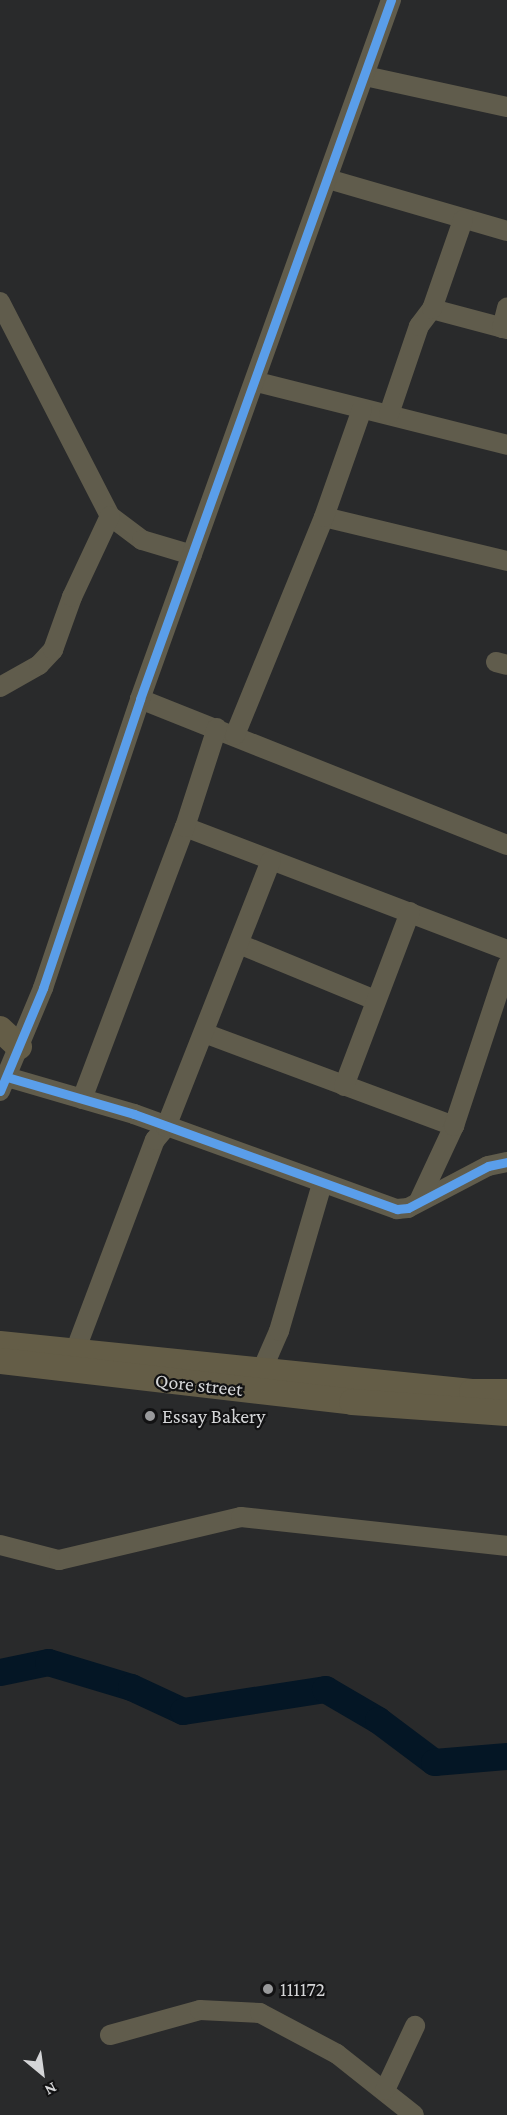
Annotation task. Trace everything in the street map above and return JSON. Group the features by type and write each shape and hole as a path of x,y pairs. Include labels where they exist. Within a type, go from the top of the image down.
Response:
{"main road":[{"path":"0,1029 19,1047"},
{"name":"Qore street","path":"0,1344 74,1354 507,1392"},
{"name":"Qore street","path":"0,1361 352,1402 507,1413"}],"street":[{"path":"392,0 140,699 43,988 3,1084 82,1099 397,1209 419,1201 488,1166 507,1162"},
{"path":"365,76 507,107"},
{"path":"328,179 507,231"},
{"path":"389,414 419,326 432,309 463,220"},
{"path":"0,302 110,516 142,540 192,555"},
{"path":"432,309 505,329 507,308"},
{"path":"256,382 507,445"},
{"path":"82,1099 185,827 226,731 324,517 362,409"},
{"path":"0,687 39,665 53,650 72,597 110,516"},
{"path":"324,517 507,561"},
{"path":"140,699 226,731 507,845"},
{"path":"185,827 507,950"},
{"path":"74,1354 155,1140 166,1127 272,861"},
{"path":"344,1086 410,912"},
{"path":"239,944 375,1000"},
{"path":"419,1201 454,1126 507,966"},
{"path":"204,1033 454,1126"},
{"path":"262,1370 279,1331 322,1184"},
{"path":"0,1545 59,1560 241,1517 507,1546"},
{"path":"110,2035 200,2010 260,2013 337,2054 385,2090 410,2114"},
{"path":"385,2090 415,2026"}],"waterway":[{"path":"0,1672 48,1662 131,1687 183,1711 325,1689 378,1720 434,1762 507,1756"}],"cycle path":[{"path":"0,1091 43,988 140,699 391,0"},
{"path":"7,1077 134,1114 397,1209 408,1208 488,1166 507,1162"}],"place":[{"name":"Essay Bakery","path":"150,1416"},
{"name":"111172","path":"268,1989"}]}
